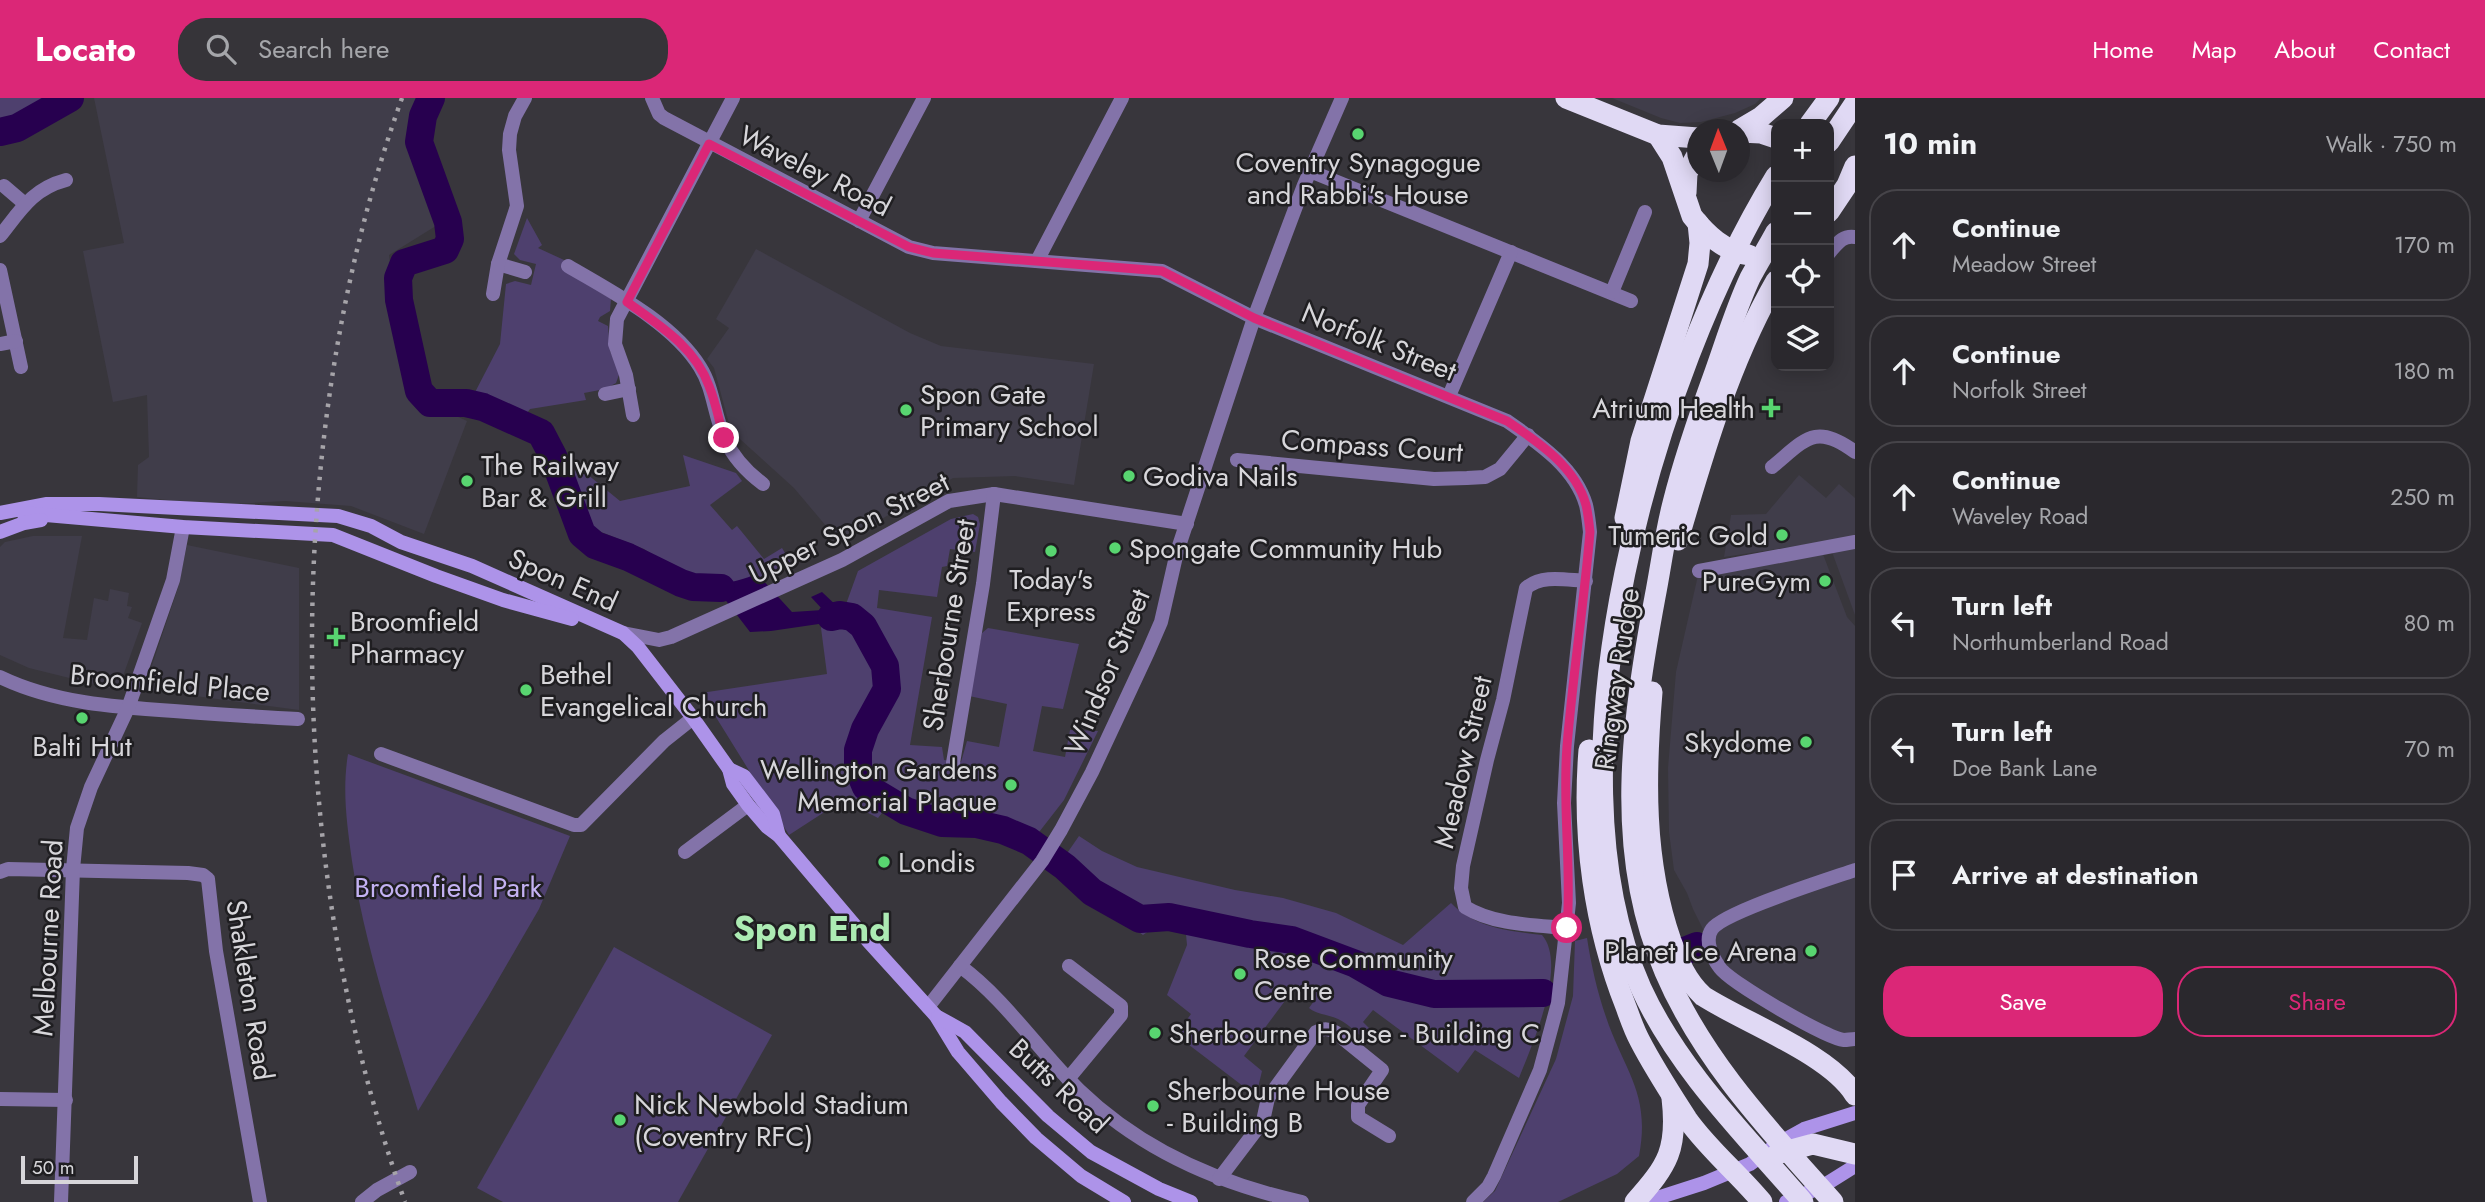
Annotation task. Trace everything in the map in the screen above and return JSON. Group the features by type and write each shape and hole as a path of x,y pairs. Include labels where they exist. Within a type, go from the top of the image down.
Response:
{"highway":[{"path":"1566,98 1658,135 1687,137"},
{"path":"1750,124 1783,98"},
{"path":"1814,119 1829,98"},
{"path":"1834,134 1855,103"},
{"path":"1750,132 1771,136"},
{"path":"1616,631 1612,602 1632,479 1654,400 1693,285 1700,252 1698,223 1672,157 1658,135"},
{"path":"1834,204 1855,166"},
{"path":"1686,198 1687,182"},
{"name":"Ringway Rudge","path":"1773,182 1717,290 1678,384 1643,500 1631,546 1616,631 1609,678 1602,773 1609,872 1627,951 1641,987 1659,1022 1706,1089 1803,1202"},
{"path":"1698,223 1726,248 1752,256 1771,254"},
{"name":"Ringway Rudge","path":"1771,241 1750,279 1688,449 1672,505 1634,725 1630,802 1636,871 1664,972 1725,1076 1833,1202"},
{"path":"1654,602 1667,581 1706,442 1759,310 1771,290"},
{"path":"1646,645 1654,674 1648,826 1653,876 1681,967 1692,986 1703,996 1827,1065 1850,1086 1855,1095"},
{"path":"1609,678 1594,713 1587,811 1591,868 1606,950 1639,1040 1671,1093 1707,1145 1762,1202"},
{"path":"1635,1202 1659,1175 1674,1140 1675,1122 1671,1093"},
{"path":"1758,1161 1795,1147 1813,1144 1855,1154"}],"main road":[{"name":"Spon End","path":"4,512 47,504 99,503 338,516 371,526 401,542 472,566 623,633"},
{"name":"Spon End","path":"4,512 183,527 333,535 503,600 623,633"},
{"name":"Spon End","path":"0,532 24,523 67,517"},
{"name":"Butts Road","path":"623,633 645,656 693,718 729,769 733,784 748,806 766,827 779,836 868,941 932,1011 958,1052 1037,1138 1081,1176 1124,1202"},
{"name":"Butts Road","path":"729,769 744,776 773,814 779,836"},
{"name":"Butts Road","path":"932,1011 965,1032 1048,1116 1091,1152 1156,1196 1186,1201"},
{"path":"1644,1202 1683,1191 1758,1161 1779,1143 1804,1129 1855,1113"},
{"path":"1786,1202 1823,1186 1855,1166"}],"street":[{"path":"493,294 498,264 517,206 509,149 510,134 515,116 525,98"},
{"name":"Waveley Road","path":"652,98 656,109 664,118 909,247 933,253 1162,271 1254,318"},
{"path":"633,415 629,390 615,344 617,319 733,98"},
{"path":"859,221 924,98"},
{"path":"1037,261 1122,98"},
{"name":"Windsor Street","path":"932,1011 960,966 1042,861 1092,772 1161,622 1177,552 1254,318 1310,171 1342,98"},
{"path":"1310,171 1631,301"},
{"path":"0,236 25,204 40,190 66,180"},
{"path":"4,186 25,204"},
{"path":"1612,292 1645,212"},
{"path":"1834,247 1848,236 1855,237"},
{"path":"1448,396 1511,252"},
{"path":"498,264 525,272"},
{"path":"568,266 627,302 670,333 700,367 709,385 724,438 749,473 763,484"},
{"path":"0,270 22,367"},
{"name":"Norfolk Street","path":"1254,318 1507,421 1528,435 1570,475 1586,505 1590,532 1586,581"},
{"path":"0,344 16,341"},
{"path":"605,394 629,390"},
{"name":"Compass Court","path":"1237,460 1434,479 1476,478 1485,477 1500,469 1528,435"},
{"path":"1772,467 1800,443 1822,435 1832,437 1855,452"},
{"name":"Upper Spon Street","path":"623,633 659,640 722,616 842,560 949,501 994,494 1187,524"},
{"name":"Sherbourne Street","path":"953,763 983,584 994,494"},
{"name":"Melbourne Road","path":"61,1202 73,869 77,828 91,787 128,708 173,580 183,527"},
{"path":"1699,571 1855,542"},
{"name":"Meadow Street","path":"1567,928 1519,923 1476,914 1465,907 1461,888 1463,866 1503,700 1526,588 1532,582 1545,579 1586,581"},
{"path":"1473,1202 1488,1187 1494,1176 1540,1070 1558,1003 1569,903 1564,803 1567,746 1586,581"},
{"name":"Broomfield Place","path":"0,677 66,700 128,708 298,719"},
{"path":"381,754 574,825 581,825 664,741 693,718"},
{"path":"685,852 748,806"},
{"path":"0,872 8,869 73,869"},
{"name":"Shakleton Road","path":"73,869 188,873 203,875 208,879 216,951 260,1202"},
{"path":"1855,870 1729,916 1710,930 1708,939 1711,952 1721,970 1736,982 1796,1018 1843,1040 1855,1039"},
{"path":"960,966 983,983 1068,1079 1136,1134 1168,1154 1219,1179 1264,1194 1301,1202"},
{"path":"1068,1079 1121,1015 1121,1006 1069,966"},
{"path":"1219,1179 1263,1121 1268,1098 1277,1083 1316,1032 1321,1030 1329,1028 1382,1070 1358,1105 1358,1117 1389,1136"},
{"path":"0,1099 66,1100"},
{"path":"362,1202 377,1190 410,1172"}],"shaded area":[{"path":"94,98 424,98 409,144 439,224 389,255 406,393 467,421 424,534 351,506 285,501 218,505 137,497 138,465 149,457 147,395 113,402 83,251 124,243"},
{"path":"1612,98 1761,98 1755,104 1735,113 1712,119 1687,119 1687,123 1680,123"},
{"name":"Spon Gate Primary School","path":"756,249 910,333 941,346 1094,364 1074,485 1015,476 953,478 852,536 832,533 794,488 731,431 714,368 707,359 729,328 716,319"},
{"path":"1799,475 1826,498 1839,484 1855,498 1855,615 1828,541 1724,557 1731,515 1766,514"},
{"path":"33,536 82,536 63,638 87,640 94,598 108,601 110,589 129,593 127,606 132,607 128,618 142,623 118,690 29,668 0,655 0,547 5,542"},
{"path":"187,545 299,568 299,710 144,689 178,588"},
{"name":"Skydome","path":"1821,549 1847,617 1855,626 1855,1039 1843,1040 1736,982 1708,939 1674,870 1669,832 1668,768 1676,672 1699,571"},
{"path":"759,576 792,612 823,610 811,597 822,592 840,609 857,612 868,624 859,633 846,620 750,632 720,593 689,594 681,591 685,581 720,584"}],"green space":[{"path":"0,98 59,98 15,122 0,126"},
{"path":"527,218 542,245 538,248 564,260 561,267 611,299 610,311 598,321 608,326 610,351 620,372 616,383 605,389 584,393 586,400 530,409 521,421 500,408 471,400 500,344 506,284 515,281 531,285 536,264 520,260 514,254"},
{"path":"683,455 736,473 742,481 710,505 732,530 737,526 764,559 782,548 791,563 734,589 686,577 644,549 591,528 562,464 571,461 620,501 690,486"},
{"path":"973,514 978,517 980,524 975,552 950,549 947,566 942,567 937,597 879,590 877,608 932,617 910,745 942,747 944,760 961,762 967,741 999,747 1007,704 969,696 982,633 988,628 1079,644 1063,709 1042,706 1033,751 1065,757 1070,730 1098,731 1064,800 1036,836 985,815 922,808 896,795 878,818 843,800 789,835 701,693 827,674 821,628 832,608 845,607 858,571 951,519"},
{"name":"Broomfield Park","path":"348,754 570,836 539,909 418,1111 364,925 352,861 346,807"},
{"path":"1079,836 1102,851 1137,867 1235,890 1283,898 1336,913 1403,945 1451,903 1471,918 1493,927 1542,935 1549,948 1550,985 1539,1026 1519,1078 1475,1050 1458,1073 1373,1010 1363,1022 1370,1029 1363,1038 1334,1017 1309,1008 1314,1001 1300,991 1297,993 1293,990 1244,1056 1262,1071 1256,1096 1176,1035 1191,1014 1167,995 1187,945 1186,934 1164,926 1154,928 1143,935 1054,872"},
{"path":"1587,938 1603,1007 1639,1099 1642,1134 1639,1156 1617,1174 1558,1202 1483,1202 1495,1191 1556,1059 1573,996 1575,941"},
{"name":"Nick Newbold Stadium (Coventry RFC)","path":"614,947 772,1035 678,1202 503,1202 477,1188"}],"waterway":[{"path":"0,132 17,128 70,98"},
{"path":"431,98 423,116 419,142 448,222 450,239 445,250 404,263 398,278 399,300 419,391 430,403 466,403 483,407 541,433 553,456 582,534 595,545 628,557 681,583 693,587 721,588"},
{"path":"831,617 852,617 863,626 885,666 887,689 865,729 858,750 858,768 866,787 906,811 942,823 977,824 1003,830 1029,841 1065,867 1092,892 1140,919 1169,917 1292,940 1356,964 1389,983 1434,994 1543,993"},
{"path":"1687,950 1697,946"}],"railway":[{"path":"402,98 362,229 334,366 317,507 312,650 318,793 336,934 365,1071 405,1202"}],"place":[{"name":"Coventry Synagogue and Rabbi's House","path":"1358,134"},
{"name":"Atrium Health","path":"1771,408"},
{"name":"Spon Gate Primary School","path":"906,410"},
{"name":"Godiva Nails","path":"1129,476"},
{"name":"The Railway Bar & Grill","path":"467,481"},
{"name":"Tumeric Gold","path":"1782,535"},
{"name":"Spongate Community Hub","path":"1115,548"},
{"name":"Today's Express","path":"1051,551"},
{"name":"PureGym","path":"1825,581"},
{"name":"Broomfield Pharmacy","path":"336,637"},
{"name":"Bethel Evangelical Church","path":"526,690"},
{"name":"Balti Hut","path":"82,718"},
{"name":"Skydome","path":"1806,742"},
{"name":"Wellington Gardens Memorial Plaque","path":"1011,785"},
{"name":"Londis","path":"884,862"},
{"name":"Planet Ice Arena","path":"1811,951"},
{"name":"Rose Community Centre","path":"1240,974"},
{"name":"Sherbourne House - Building C","path":"1155,1033"},
{"name":"Sherbourne House - Building B","path":"1153,1106"},
{"name":"Nick Newbold Stadium (Coventry RFC)","path":"620,1120"}],"district":[{"name":"Spon End","path":"812,929"}],"route":[{"path":"724,438 709,385 700,367 670,333 627,302 709,144 909,247 933,253 1162,271 1254,318 1507,421 1534,439 1570,475 1586,505 1590,532 1567,746 1564,803 1569,903 1567,928"}]}
